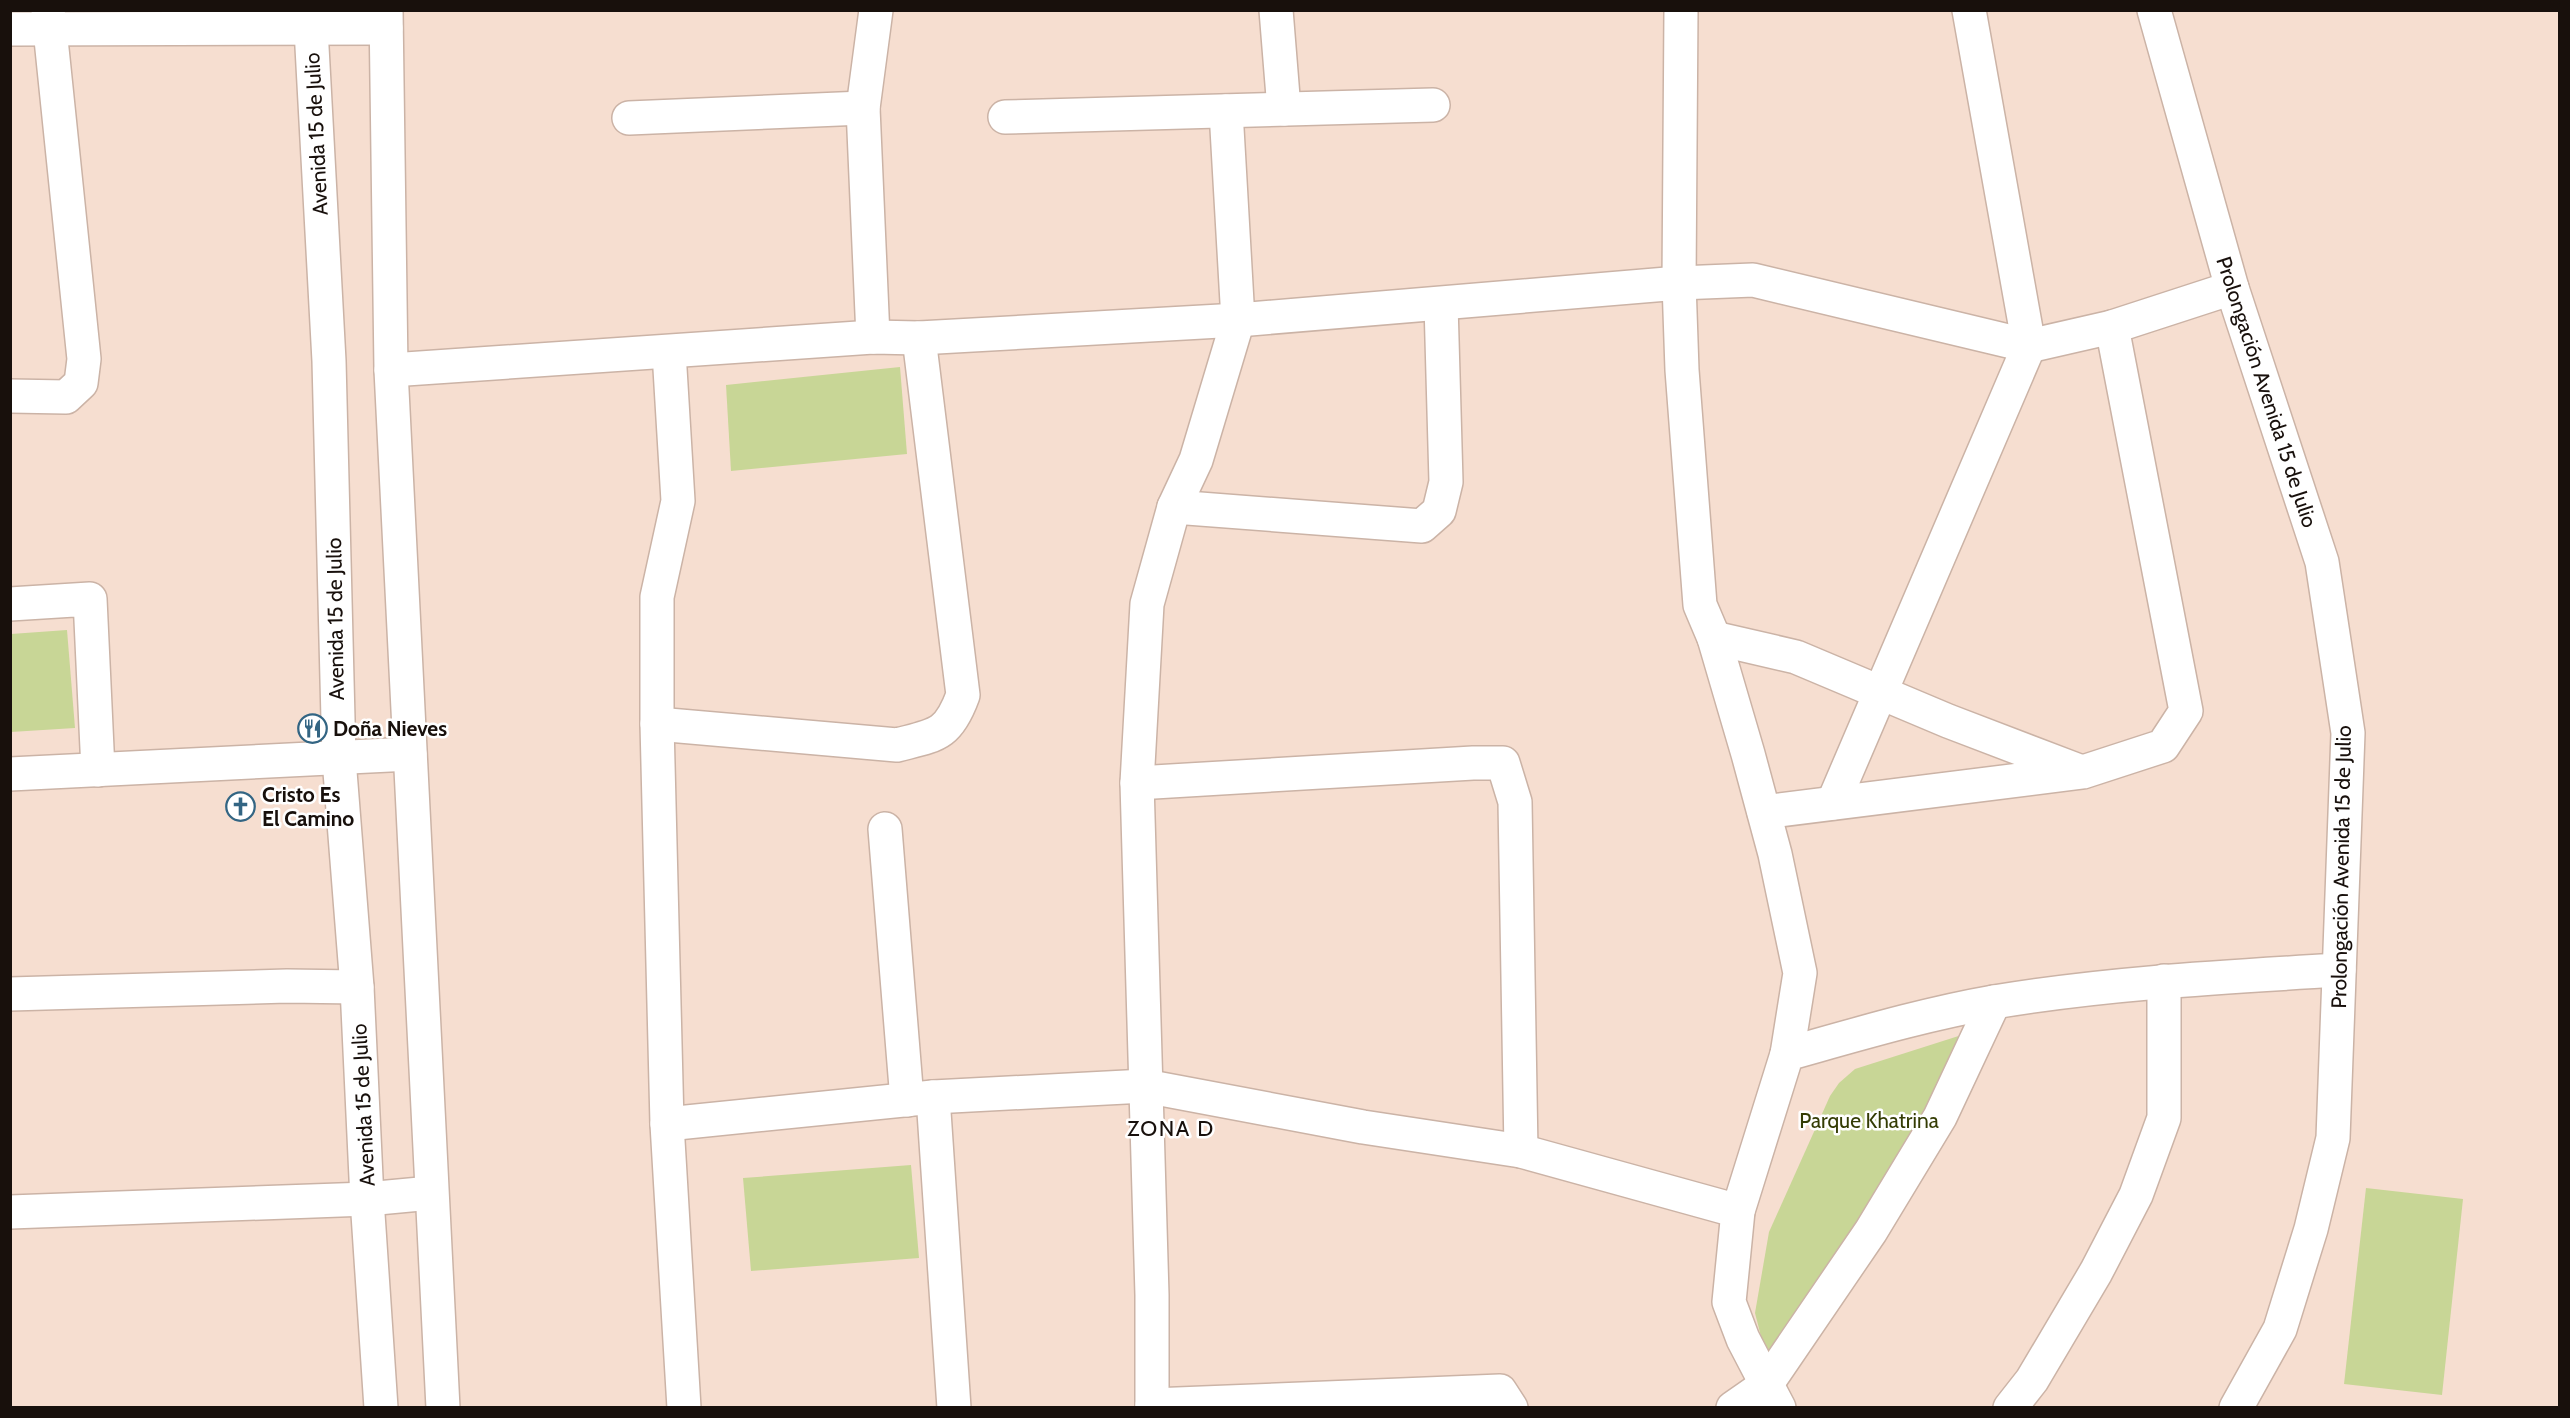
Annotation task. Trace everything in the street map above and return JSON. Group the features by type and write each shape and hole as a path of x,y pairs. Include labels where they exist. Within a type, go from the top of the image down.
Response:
{"street":[{"path":"873,337 863,108 876,10"},
{"path":"1276,10 1284,109"},
{"path":"1681,10 1679,283 1683,382 1700,605 1714,638 1764,812 1800,973 1787,1054 1738,1211 1729,1302 1743,1339 1772,1396"},
{"path":"1833,803 2029,346 1969,10"},
{"name":"Prolongación Avenida 15 de Julio","path":"2154,10 2232,288 2324,573 2348,733 2333,1138 2311,1229 2280,1329 2236,1407"},
{"name":"Avenida 15 de Julio","path":"310,18 329,361 339,759 357,987 367,1199 381,1407"},
{"path":"10,29 48,20 386,19 391,370 443,1407"},
{"path":"10,396 66,398 81,383 84,358 48,20"},
{"path":"1005,117 1434,105"},
{"path":"629,118 863,108"},
{"path":"1226,111 1238,320 1196,460 1174,507 1147,604 1137,783 1152,1295 1152,1406 1354,1402 1500,1390 1511,1407"},
{"path":"391,370 873,337 919,338 1238,320 1679,283 1753,280 2029,346 2112,327 2232,288"},
{"path":"1174,507 1422,526 1439,511 1446,482 1441,304"},
{"path":"1764,812 2083,772 2163,746 2186,711 2112,327"},
{"path":"657,724 897,745 936,735 955,718 963,695 919,338"},
{"path":"669,352 678,501 657,597 657,724 667,1124 684,1407"},
{"path":"10,604 90,599 98,770"},
{"path":"1714,638 1796,657 1880,693 2083,772"},
{"path":"10,774 410,754"},
{"path":"1137,783 1461,763 1503,764 1515,802 1521,1151"},
{"path":"885,829 920,1098 954,1407"},
{"path":"1787,1054 1861,1033 1994,1002 2164,981 2339,970"},
{"path":"2010,1407 2032,1380 2096,1272 2136,1195 2164,1118 2164,981"},
{"path":"10,994 287,986 357,987"},
{"path":"1733,1407 1772,1396 1940,1117 1994,1002"},
{"path":"667,1124 920,1098 1145,1086 1364,1127 1521,1151 1738,1211"},
{"path":"10,1212 367,1199 431,1193"}],"green space":[{"path":"900,367 907,454 731,471 726,385"},
{"path":"67,630 75,728 11,732 11,634"},
{"name":"Parque Khatrina","path":"1968,1033 1869,1216 1769,1368 1755,1313 1769,1232 1830,1096 1839,1083 1855,1069"},
{"path":"911,1165 919,1258 751,1271 743,1178"},
{"path":"2366,1188 2463,1199 2442,1395 2344,1384"}],"place":[{"name":"Doña Nieves","path":"312,728"},
{"name":"Cristo Es El Camino","path":"241,806"}],"district":[{"name":"ZONA D","path":"1171,1128"}]}
